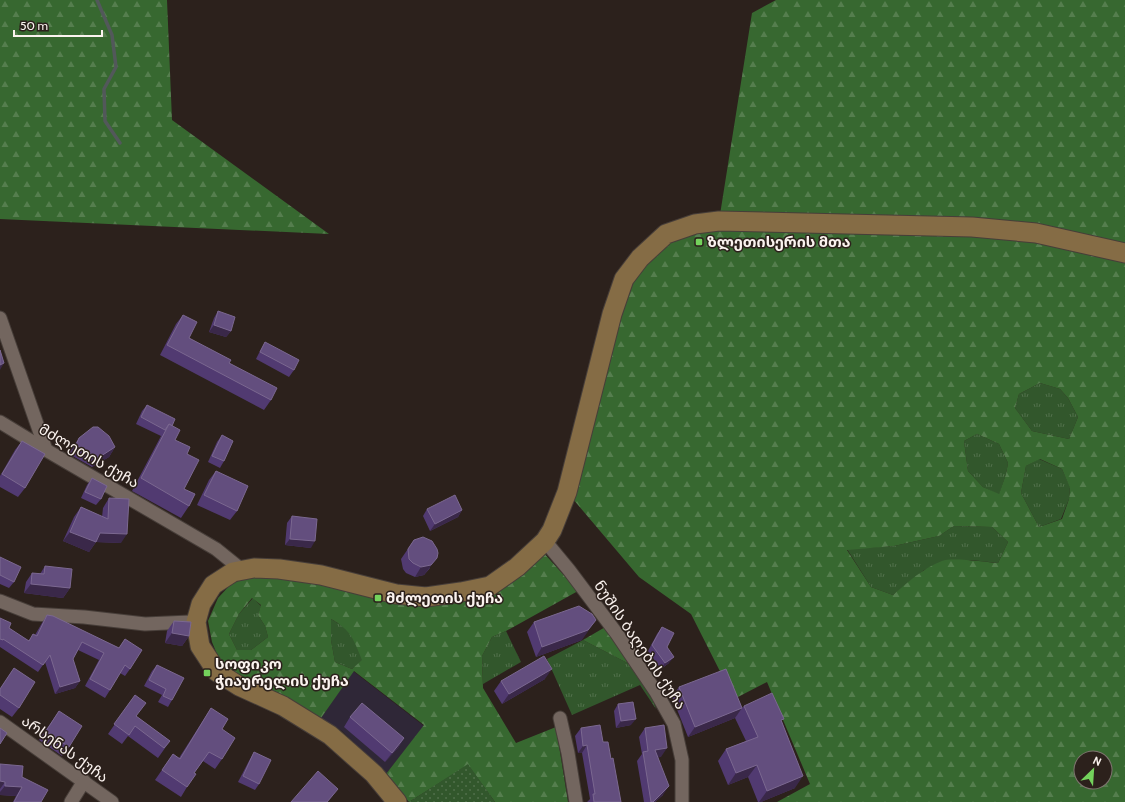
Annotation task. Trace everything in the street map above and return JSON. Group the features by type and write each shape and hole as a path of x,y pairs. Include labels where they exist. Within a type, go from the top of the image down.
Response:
{"main road":[{"path":"397,802 374,774 330,735 283,706 239,686 217,672 200,646 196,622 201,604 213,585 233,572 254,568 286,570 321,575 396,594 426,597 490,586 517,567 545,541 552,530 567,492 612,314 624,279 640,258 666,234 695,224 719,221 972,226 1036,234 1125,253"}],"street":[{"path":"0,318 46,450"},
{"name":"მძლეთის ქუჩა","path":"0,422 216,549 242,570"},
{"name":"ნუშის ბაღების ქუჩა","path":"545,541 569,570 617,634 652,686 674,724 682,760 682,802"},
{"path":"0,601 33,614 145,624 196,622"},
{"path":"560,718 568,753 576,802"},
{"name":"არსენას ქუჩა","path":"0,722 112,802"},
{"path":"71,802 84,781"}],"shaded area":[{"path":"353,671 424,726 386,774 342,731 321,718"}],"green space":[{"path":"0,0 167,0 172,120 329,234 0,219"},
{"path":"776,0 1125,0 1125,802 777,802 810,784 767,682 734,699 691,614 639,577 567,492 612,314 666,234 719,221 752,13","holes":["1040,383 1060,389 1068,398 1078,417 1069,439 1032,431 1015,408 1019,394","977,434 999,444 1008,463 999,494 983,487 968,471 964,441","1040,459 1062,469 1070,488 1069,499 1062,519 1039,527 1021,493 1026,466","954,526 992,527 1008,542 998,563 961,560 942,561 922,571 893,595 871,587 847,550 894,546 939,536"]},
{"path":"1040,383 1060,389 1068,398 1078,417 1069,439 1032,431 1015,408 1019,394"},
{"path":"977,434 999,444 1008,463 999,495 983,487 968,471 964,441"},
{"path":"1039,459 1062,469 1070,487 1069,499 1061,519 1039,527 1021,493 1026,466"},
{"path":"954,526 992,527 1008,542 998,563 971,560 924,570 893,595 871,587 847,549 894,546 939,536"},
{"path":"542,551 578,591 506,631 492,637 482,656 483,688 516,743 556,727 568,802 495,802 468,765 409,802 386,774 424,725 354,671 321,718 280,694 232,674 219,659 212,642 208,621 218,598 232,583 254,576 286,575 404,603 447,604 479,596","holes":["252,598 261,605 258,615 265,626 268,637 251,650 237,650 229,634 239,614","331,619 343,627 351,636 357,647 362,660 352,669 335,662 331,640"]},
{"path":"253,598 261,606 258,615 265,626 268,637 251,650 237,650 229,634 239,614"},
{"path":"331,619 346,628 356,643 363,660 352,669 335,662 331,640"},
{"path":"607,626 635,667 583,640"},
{"path":"506,631 521,662 483,684 482,656 492,637"},
{"path":"583,640 635,667 652,696 656,709 640,685 572,715 547,659"},
{"path":"468,764 495,802 409,802"}],"building":[{"path":"218,311 235,317 231,331 214,325"},
{"path":"183,315 197,322 189,338 231,360 229,363 277,388 271,400 167,345"},
{"path":"265,342 299,360 294,370 260,352"},
{"path":"0,350 4,363 0,365"},
{"path":"147,405 175,419 172,426 169,424 165,430 141,417"},
{"path":"169,424 180,430 175,440 190,447 187,454 199,460 184,489 195,494 189,506 141,478"},
{"path":"93,427 98,427 109,436 115,447 98,458 76,445 79,438"},
{"path":"222,435 233,441 224,461 212,456"},
{"path":"22,441 45,454 25,488 2,474"},
{"path":"216,471 248,486 237,511 204,495"},
{"path":"92,478 107,486 101,499 85,492"},
{"path":"455,495 462,510 435,524 427,509"},
{"path":"109,498 129,499 127,534 100,533 96,542 70,532 81,507 108,519"},
{"path":"292,516 317,519 315,541 290,539"},
{"path":"423,537 432,541 438,553 437,558 431,565 421,567 409,559 408,549 414,540"},
{"path":"0,557 21,567 14,582 0,575"},
{"path":"45,566 72,569 70,588 31,584 32,573 44,574"},
{"path":"579,606 592,614 596,620 588,630 542,647 534,622"},
{"path":"47,615 53,616 119,648 125,639 142,650 130,669 125,665 110,690 90,679 104,653 82,642 73,659 80,681 60,687 50,655 43,665 3,639 0,639 0,618 11,623 9,628 29,641 33,634 37,636"},
{"path":"174,621 191,622 189,636 172,633"},
{"path":"662,627 674,633 667,647 674,657 665,663 652,645"},
{"path":"544,656 552,669 509,694 501,681"},
{"path":"157,665 184,678 172,700 163,696 166,689 149,680"},
{"path":"14,668 35,682 19,708 0,695 0,689"},
{"path":"726,669 742,708 695,727 679,687"},
{"path":"772,693 784,719 781,720 803,776 767,791 757,765 736,773 726,749 758,737 744,706"},
{"path":"135,695 146,703 136,716 170,741 164,748 135,726 129,735 114,724"},
{"path":"633,702 636,719 621,721 618,704"},
{"path":"362,703 404,738 392,753 350,717"},
{"path":"211,708 228,719 222,729 235,738 222,759 209,752 194,773 196,774 187,787 162,770 173,754 180,759"},
{"path":"59,711 82,726 69,747 46,731"},
{"path":"600,725 603,742 608,742 611,759 613,758 621,802 594,802 593,794 595,794 587,745 583,746 581,728"},
{"path":"664,725 667,748 655,750 669,786 653,802 651,802 643,752 648,751 645,728"},
{"path":"0,728 7,733 0,744"},
{"path":"254,752 271,760 259,784 243,776"},
{"path":"0,764 23,766 22,777 48,790 41,802 14,802 22,787 5,786 5,782 0,781"},
{"path":"318,771 338,789 327,802 291,802"}],"waterway":[{"path":"97,0 112,35 116,67 104,89 105,121 120,143"}],"place":[{"name":"ზლეთისერის მთა","path":"699,242"},
{"name":"მძლეთის ქუჩა","path":"378,598"},
{"name":"სოფიკო ჭიაურელის ქუჩა","path":"207,673"}]}
